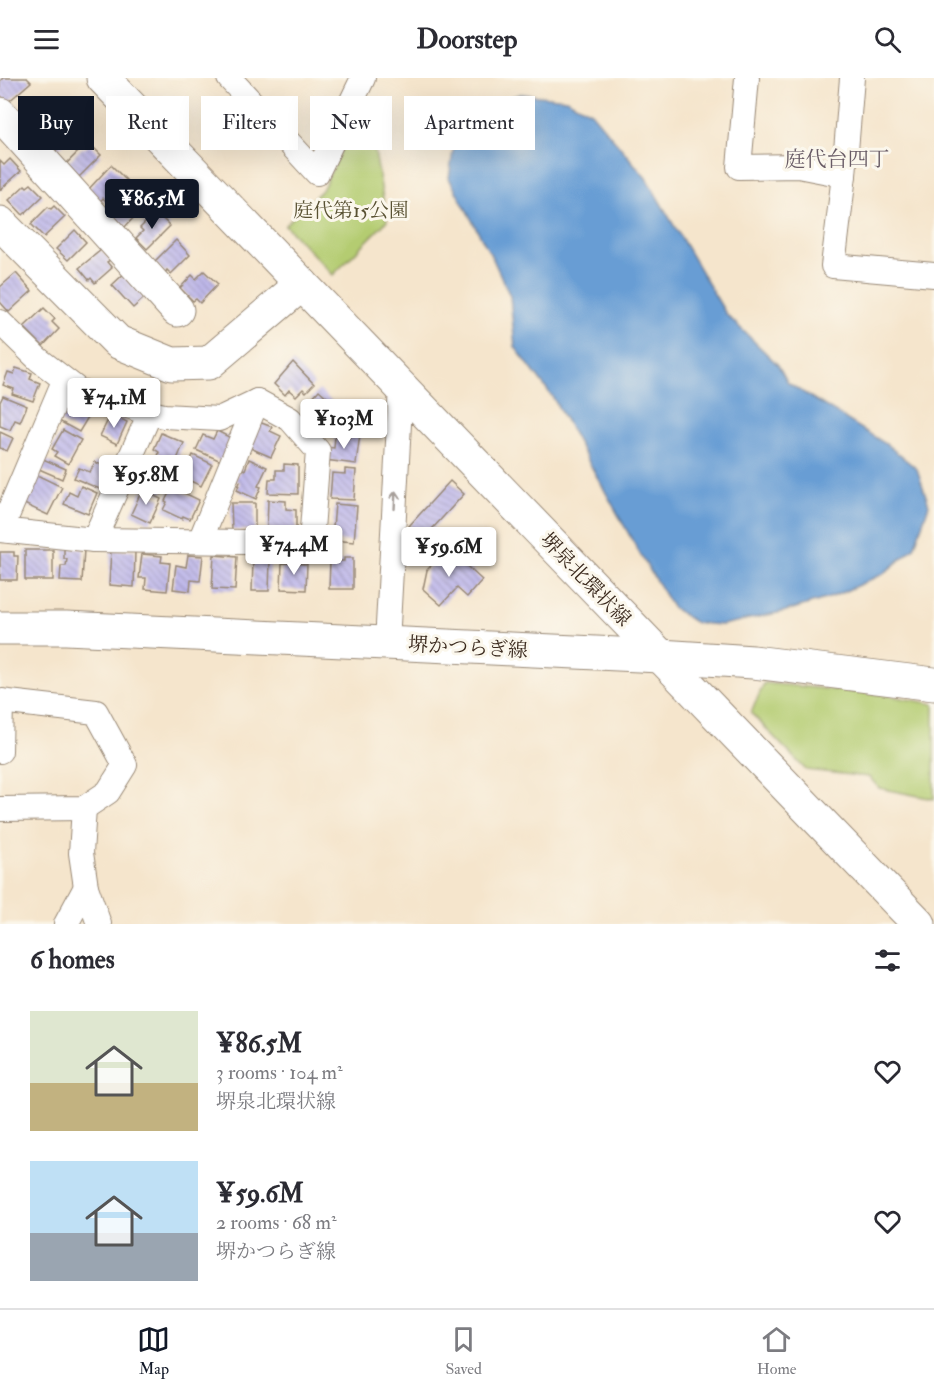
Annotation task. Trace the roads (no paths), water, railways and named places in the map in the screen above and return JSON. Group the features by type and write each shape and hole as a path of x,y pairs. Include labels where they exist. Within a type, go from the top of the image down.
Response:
{"main road":[{"name":"堺泉北環状線","path":"103,78 919,924"},
{"path":"5,130 177,310"},
{"path":"0,223 118,342 171,364 209,363 302,284"},
{"name":"堺かつらぎ線","path":"0,628 66,627 660,656 753,662 934,684"}],"street":[{"path":"229,78 317,173 363,78"},
{"path":"747,78 739,167 798,166 844,175"},
{"path":"852,78 833,266 934,275"},
{"path":"0,322 38,359 78,390 150,413 164,416 219,418 257,401"},
{"path":"64,381 0,530 94,540 310,543 318,451 290,419 257,401"},
{"path":"387,643 401,387"},
{"path":"200,541 257,401"},
{"path":"94,540 150,413"},
{"path":"0,751 1,701 96,712 125,765 108,792 84,808 0,809"},
{"path":"84,808 81,853 86,887 99,924"},
{"path":"66,924 86,887"}],"water":[{"path":"521,94 566,99 591,112 646,178 726,314 778,365 788,383 886,444 917,469 929,505 914,548 883,574 832,597 786,611 722,625 696,623 672,607 552,396 515,347 510,296 493,259 449,178 454,150 535,150 535,96 514,96"}],"district":[{"name":"庭代台四丁","path":"837,159"}],"park label":[{"name":"庭代第15公園","path":"351,210"}]}
